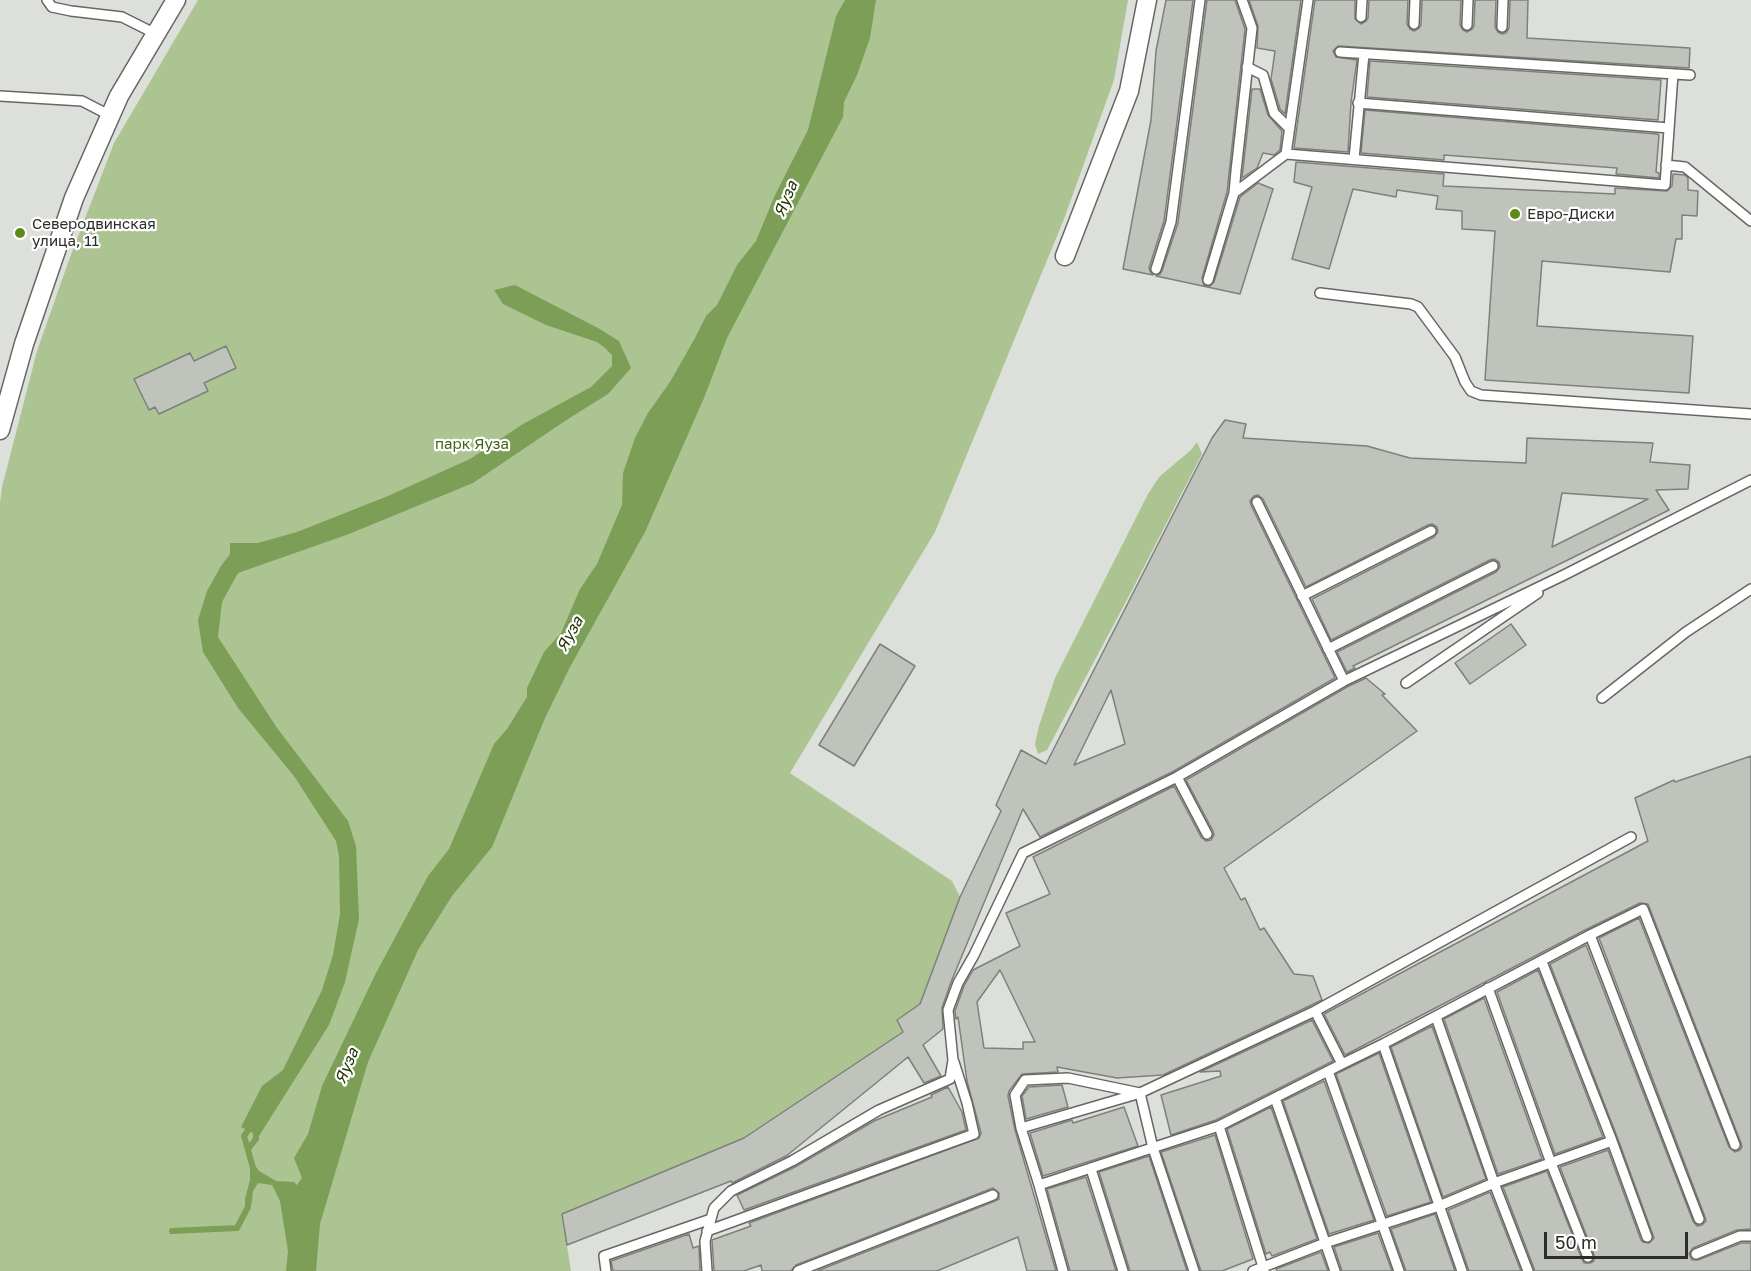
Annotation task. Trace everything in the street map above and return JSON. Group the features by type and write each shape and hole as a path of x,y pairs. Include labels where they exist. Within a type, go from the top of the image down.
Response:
{"street":[{"path":"0,430 24,344 74,198 109,115 176,0"},
{"path":"1065,256 1129,91 1147,0"}],"lane":[{"path":"47,0 52,7 122,17 156,34"},
{"path":"1156,269 1172,222 1200,0"},
{"path":"1208,280 1234,193 1252,28 1242,0"},
{"path":"1286,154 1308,0"},
{"path":"1361,17 1362,0"},
{"path":"1414,24 1415,0"},
{"path":"1467,25 1468,0"},
{"path":"1502,27 1503,0"},
{"path":"1340,52 1690,75"},
{"path":"1354,159 1364,54"},
{"path":"1247,67 1263,75 1274,113 1290,128"},
{"path":"1234,193 1286,154 1665,185 1673,74"},
{"path":"0,96 82,101 109,115"},
{"path":"1358,104 1669,128"},
{"path":"1666,165 1686,167 1751,221"},
{"path":"1320,293 1412,304 1418,307 1455,357 1465,382 1471,390 1481,395 1751,414"},
{"path":"707,1271 705,1241 707,1231 714,1209 731,1191 792,1161 879,1110 951,1079 953,1060 948,1010 958,983 1023,853 1177,777 1344,681 1564,575 1751,480"},
{"path":"1257,502 1344,681"},
{"path":"1302,596 1431,531"},
{"path":"1328,649 1493,566"},
{"path":"1406,683 1564,575"},
{"path":"1602,698 1686,632 1751,589"},
{"path":"1177,777 1207,834"},
{"path":"1021,1128 1140,1093 1315,1011 1631,837"},
{"path":"1039,1185 1219,1126 1436,1017 1643,909 1735,1145"},
{"path":"1590,935 1699,1219"},
{"path":"1542,962 1647,1237"},
{"path":"1488,988 1551,1163 1588,1257"},
{"path":"1315,1011 1342,1064"},
{"path":"1436,1017 1494,1183 1528,1271"},
{"path":"1383,1044 1462,1271"},
{"path":"707,1231 974,1134 953,1060"},
{"path":"1328,1071 1399,1271"},
{"path":"1063,1271 1021,1128 1015,1095 1025,1080 1068,1078 1140,1093"},
{"path":"1140,1093 1153,1148 1194,1271"},
{"path":"1275,1098 1335,1271"},
{"path":"1219,1126 1263,1269"},
{"path":"1253,1271 1325,1243 1439,1206 1494,1183 1612,1141"},
{"path":"1091,1169 1123,1271"},
{"path":"798,1271 993,1195"},
{"path":"606,1271 604,1256 711,1219"},
{"path":"1696,1254 1740,1236 1751,1236"}],"green space":[{"name":"парк Яуза","path":"198,0 1128,0 1114,80 1064,219 935,532 790,773 952,881 960,897 920,1004 897,1020 903,1032 744,1138 562,1214 571,1271 0,1271 0,503 2,487 37,351 114,143"},
{"path":"1197,442 1202,454 1047,750 1038,754 1035,744 1039,726 1055,678 1148,494 1159,477 1191,450"}],"water":[{"name":"Яуза","path":"845,0 876,0 870,38 857,75 844,102 843,117 727,338 704,398 645,532 570,667 545,718 492,847 452,896 418,950 368,1062 320,1224 316,1271 286,1271 288,1251 280,1201 272,1185 258,1183 253,1191 252,1201 245,1208 250,1165 252,1161 259,1171 276,1181 294,1182 297,1185 302,1178 294,1158 308,1134 322,1086 375,975 428,876 449,849 494,744 507,729 527,697 527,688 544,652 561,633 580,589 597,564 622,505 623,473 635,438 648,413 670,382 706,316 717,305 737,265 756,241 775,195 808,130 836,16"},
{"path":"515,285 619,341 631,368 608,394 473,483 349,534 238,573 222,602 218,637 277,728 348,821 356,846 359,919 345,982 329,1025 259,1136 241,1127 262,1086 283,1070 322,990 333,955 340,914 339,856 336,841 294,776 238,708 203,652 198,620 207,591 230,554 230,543 258,543 297,532 388,496 470,459 523,424 591,387 612,366 612,355 597,342 546,325 503,304 494,290"}],"building":[{"path":"1166,0 1193,0 1164,221 1149,268 1153,275 1123,269 1151,120 1156,51"},
{"path":"1207,0 1235,0 1245,29 1227,192 1202,278 1204,285 1210,286 1214,282 1240,197 1258,183 1273,189 1240,294 1156,276 1162,271 1178,223"},
{"path":"1249,0 1301,0 1285,114 1280,109 1271,79 1275,51 1257,48 1258,26"},
{"path":"1315,0 1355,0 1355,19 1361,24 1368,18 1369,0 1408,0 1407,24 1414,31 1421,25 1422,0 1461,0 1460,25 1467,32 1474,26 1475,0 1496,0 1495,27 1502,34 1506,33 1509,28 1510,0 1528,0 1527,38 1690,48 1689,68 1338,46 1333,51 1336,57 1357,60 1351,102 1348,152 1294,148"},
{"path":"1370,61 1661,80 1658,120 1367,97"},
{"path":"1252,89 1260,89 1268,115 1282,131 1280,150 1274,155 1263,153 1257,168 1242,178"},
{"path":"1365,110 1657,134 1659,135 1656,172 1659,173 1659,178 1616,174 1617,168 1444,155 1444,160 1361,153"},
{"path":"1296,162 1444,174 1443,186 1615,194 1615,188 1667,191 1672,186 1673,174 1685,175 1688,178 1688,190 1698,191 1697,216 1682,215 1682,239 1676,239 1670,272 1542,261 1537,326 1693,336 1689,393 1485,380 1495,231 1462,229 1462,211 1436,209 1438,196 1397,190 1396,197 1353,189 1329,269 1292,259 1312,187 1294,182"},
{"path":"226,346 236,368 204,383 208,391 159,414 155,407 149,410 134,379 190,353 194,361"},
{"path":"1225,420 1246,424 1243,438 1367,446 1410,458 1526,463 1527,438 1653,443 1650,462 1690,465 1688,489 1656,490 1669,510 1353,666 1355,668 1347,672 1337,652 1496,572 1500,567 1499,562 1494,559 1490,560 1331,640 1312,599 1434,537 1438,532 1437,527 1432,524 1428,525 1306,587 1263,499 1258,495 1254,496 1250,501 1251,505 1335,678 1174,771 1040,837 1023,809 951,982 942,1008 943,1029 923,1045 941,1076 924,1083 908,1057 787,1156 732,1183 731,1181 567,1245 562,1214 744,1138 903,1032 897,1020 920,1004 960,897 1001,811 996,805 1021,750 1046,764 1212,438","holes":["1562,493 1648,499 1552,547","1111,690 1125,744 1074,765"]},
{"path":"1511,624 1526,645 1470,684 1455,663"},
{"path":"880,644 915,666 854,766 819,745"},
{"path":"1366,678 1385,694 1382,695 1417,731 1224,868 1241,900 1245,898 1260,930 1264,928 1294,974 1313,976 1322,1000 1163,1075 1117,1078 1057,1067 1058,1072 1022,1074 1009,1091 1015,1130 1056,1271 1027,1271 1018,1237 937,1271 817,1271 995,1201 999,1199 999,1193 993,1188 796,1265 791,1271 762,1271 761,1265 744,1271 714,1271 712,1240 751,1226 749,1223 979,1138 981,1133 967,1081 958,1017 956,1019 955,1011 964,986 973,970 1020,946 1006,913 1050,894 1033,857 1174,786 1201,837 1206,841 1211,840 1214,835 1213,831 1186,780","holes":["1000,970 1035,1042 1023,1042 1023,1049 984,1048 977,1002"]},
{"path":"1751,756 1751,1229 1737,1230 1693,1248 1689,1254 1692,1260 1698,1260 1741,1243 1751,1243 1751,1271 1535,1271 1503,1187 1547,1171 1582,1259 1584,1263 1590,1263 1594,1261 1594,1255 1560,1167 1608,1150 1641,1240 1649,1243 1654,1238 1550,964 1586,945 1693,1221 1697,1226 1702,1225 1706,1221 1705,1217 1599,938 1639,918 1729,1147 1735,1152 1742,1147 1648,904 1640,903 1587,929 1345,1055 1324,1014 1648,841 1635,798 1674,780 1675,782"},
{"path":"1538,970 1603,1137 1555,1154 1497,992"},
{"path":"1484,998 1542,1159 1498,1174 1444,1019"},
{"path":"1312,1020 1333,1061 1216,1120 1171,1135 1161,1095 1221,1076 1220,1071 1200,1072"},
{"path":"1432,1026 1486,1179 1443,1197 1391,1047"},
{"path":"1379,1053 1431,1202 1387,1216 1336,1074"},
{"path":"1324,1081 1374,1220 1329,1234 1283,1101"},
{"path":"1062,1085 1068,1107 1026,1119 1022,1096 1029,1087"},
{"path":"948,1087 962,1112 966,1130 744,1210 737,1195 795,1167 874,1121 932,1097 931,1095"},
{"path":"1124,1107 1138,1146 1043,1176 1030,1133 1072,1120 1073,1123"},
{"path":"1271,1107 1317,1239 1272,1256 1270,1252 1266,1254 1227,1129"},
{"path":"1215,1135 1253,1259 1222,1271 1201,1271 1161,1152"},
{"path":"1149,1156 1187,1271 1130,1271 1099,1172"},
{"path":"1086,1177 1116,1271 1070,1271 1047,1189"},
{"path":"1490,1192 1521,1271 1469,1271 1448,1210"},
{"path":"1435,1214 1455,1271 1406,1271 1391,1229"},
{"path":"1378,1233 1392,1271 1342,1271 1334,1247"},
{"path":"689,1234 693,1248 699,1246 700,1271 613,1271 611,1261"},
{"path":"1321,1252 1328,1271 1277,1271 1276,1269"}],"waterway":[{"path":"252,1125 244,1136 253,1168"},
{"path":"248,1149 256,1139 256,1127"},
{"path":"172,1231 237,1228 248,1207 249,1198"}],"place":[{"name":"Евро-Диски","path":"1515,214"},
{"name":"Северодвинская улица, 11","path":"20,233"}]}
